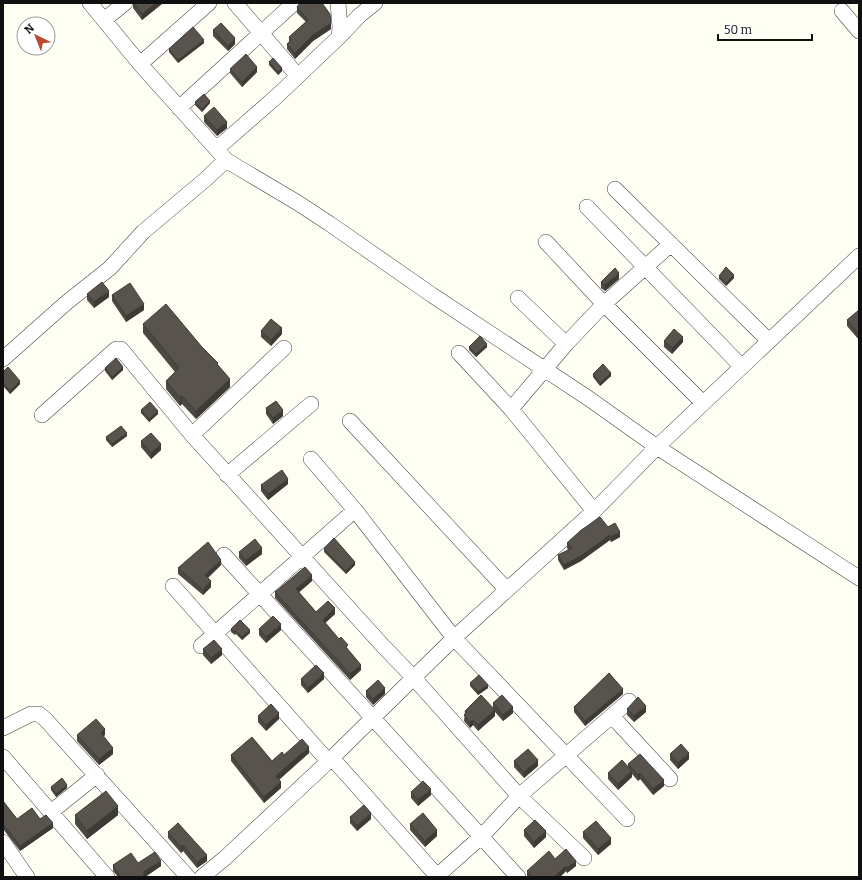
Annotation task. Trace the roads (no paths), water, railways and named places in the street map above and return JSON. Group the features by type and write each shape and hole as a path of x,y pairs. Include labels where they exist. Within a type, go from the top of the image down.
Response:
{"street":[{"path":"90,3 140,64 222,156 298,203 545,370 657,448 859,578"},
{"path":"104,20 125,3"},
{"path":"140,64 209,3"},
{"path":"235,3 298,76"},
{"path":"179,108 294,3"},
{"path":"338,3 340,27 339,37"},
{"path":"3,359 66,303 110,268 143,232 206,179 222,156 221,145 298,76 360,15 375,3"},
{"path":"842,11 859,31"},
{"path":"615,189 769,341"},
{"path":"587,207 742,367"},
{"path":"546,242 604,304 703,404"},
{"path":"511,409 566,344 604,304 671,244"},
{"path":"202,877 225,858 330,759 454,638 594,511 657,448 859,256"},
{"path":"518,298 566,344"},
{"path":"42,415 116,349 120,348 192,435 301,557 413,677 519,796 584,858"},
{"path":"192,435 284,348"},
{"path":"459,353 511,409 594,511"},
{"path":"227,474 312,404"},
{"path":"350,421 507,590"},
{"path":"311,459 355,510 454,638 627,819"},
{"path":"201,646 259,593 355,510"},
{"path":"224,555 518,877"},
{"path":"173,586 215,634 438,876 482,836 519,796 629,701"},
{"path":"3,728 26,716 39,714 98,775 188,877"},
{"path":"612,716 670,779"},
{"path":"3,757 107,877"},
{"path":"50,812 98,775"},
{"path":"3,842 27,877"}]}
